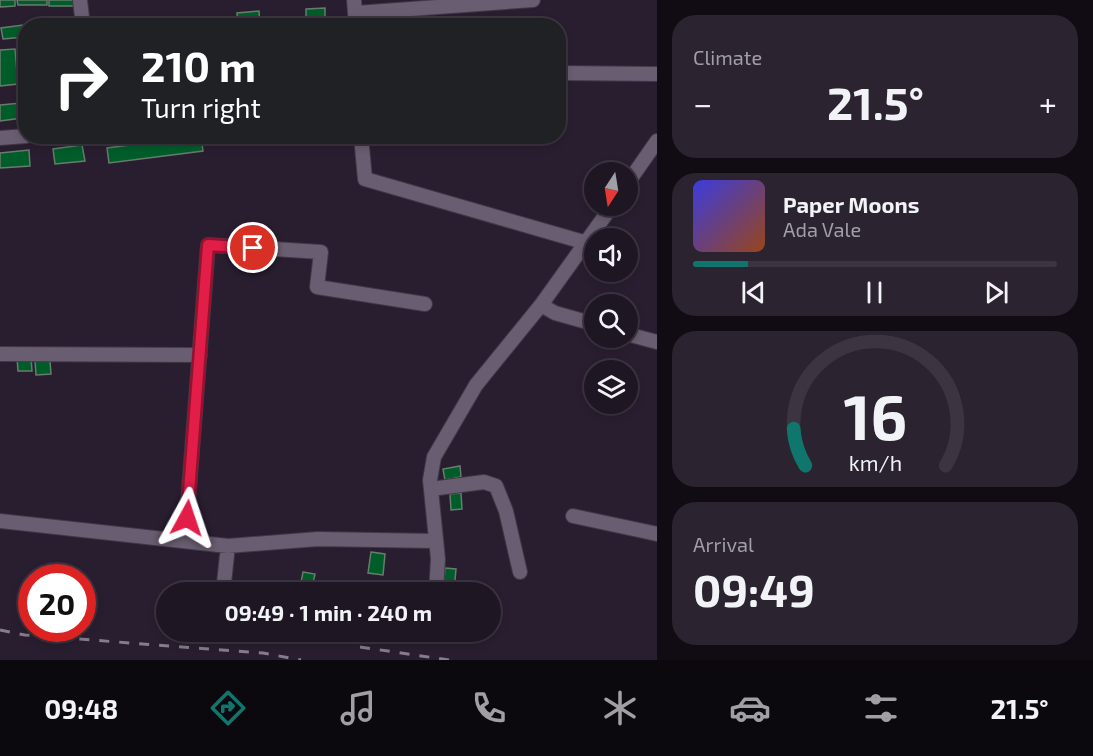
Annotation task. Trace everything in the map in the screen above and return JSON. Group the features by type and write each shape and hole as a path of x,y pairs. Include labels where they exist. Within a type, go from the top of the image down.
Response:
{"street":[{"path":"80,0 82,18"},
{"path":"356,13 480,2 533,0"},
{"path":"566,74 657,74"},
{"path":"0,138 18,137"},
{"path":"638,168 657,141"},
{"path":"362,144 365,179 584,242"},
{"path":"185,542 208,245 321,252 317,287 425,304"},
{"path":"437,582 438,559 431,489 434,457 476,385 541,306 584,247"},
{"path":"541,306 555,313 584,321"},
{"path":"638,337 657,342"},
{"path":"0,354 200,355"},
{"path":"431,489 484,482 495,486 506,511 520,572"},
{"path":"573,516 657,534"},
{"path":"0,521 228,546 318,539 435,541"},
{"path":"224,582 228,546"}],"building":[{"path":"0,0 15,0 15,6 0,7"},
{"path":"17,0 47,0 47,5 18,5"},
{"path":"49,0 74,0 74,6 49,6"},
{"path":"325,8 325,18 306,18 306,9"},
{"path":"259,11 259,18 237,18 237,13"},
{"path":"18,26 18,38 3,39 1,28"},
{"path":"15,49 18,84 0,86 0,50"},
{"path":"18,103 18,119 0,121 0,105"},
{"path":"138,144 202,144 203,151 109,163 107,148"},
{"path":"82,145 85,161 55,164 53,149"},
{"path":"29,150 30,166 0,168 0,153"},
{"path":"17,358 31,358 32,371 18,371"},
{"path":"35,361 50,361 51,374 36,375"},
{"path":"460,466 461,477 445,480 443,469"},
{"path":"461,493 462,509 451,510 450,494"},
{"path":"371,552 385,554 383,575 368,573"},
{"path":"445,568 456,569 455,582 444,582"},
{"path":"303,572 315,574 313,582 301,582"}],"railway":[{"path":"0,630 25,635 263,653 301,660"},
{"path":"360,647 449,660"}],"route":[{"path":"187,518 208,245 253,248"}]}
